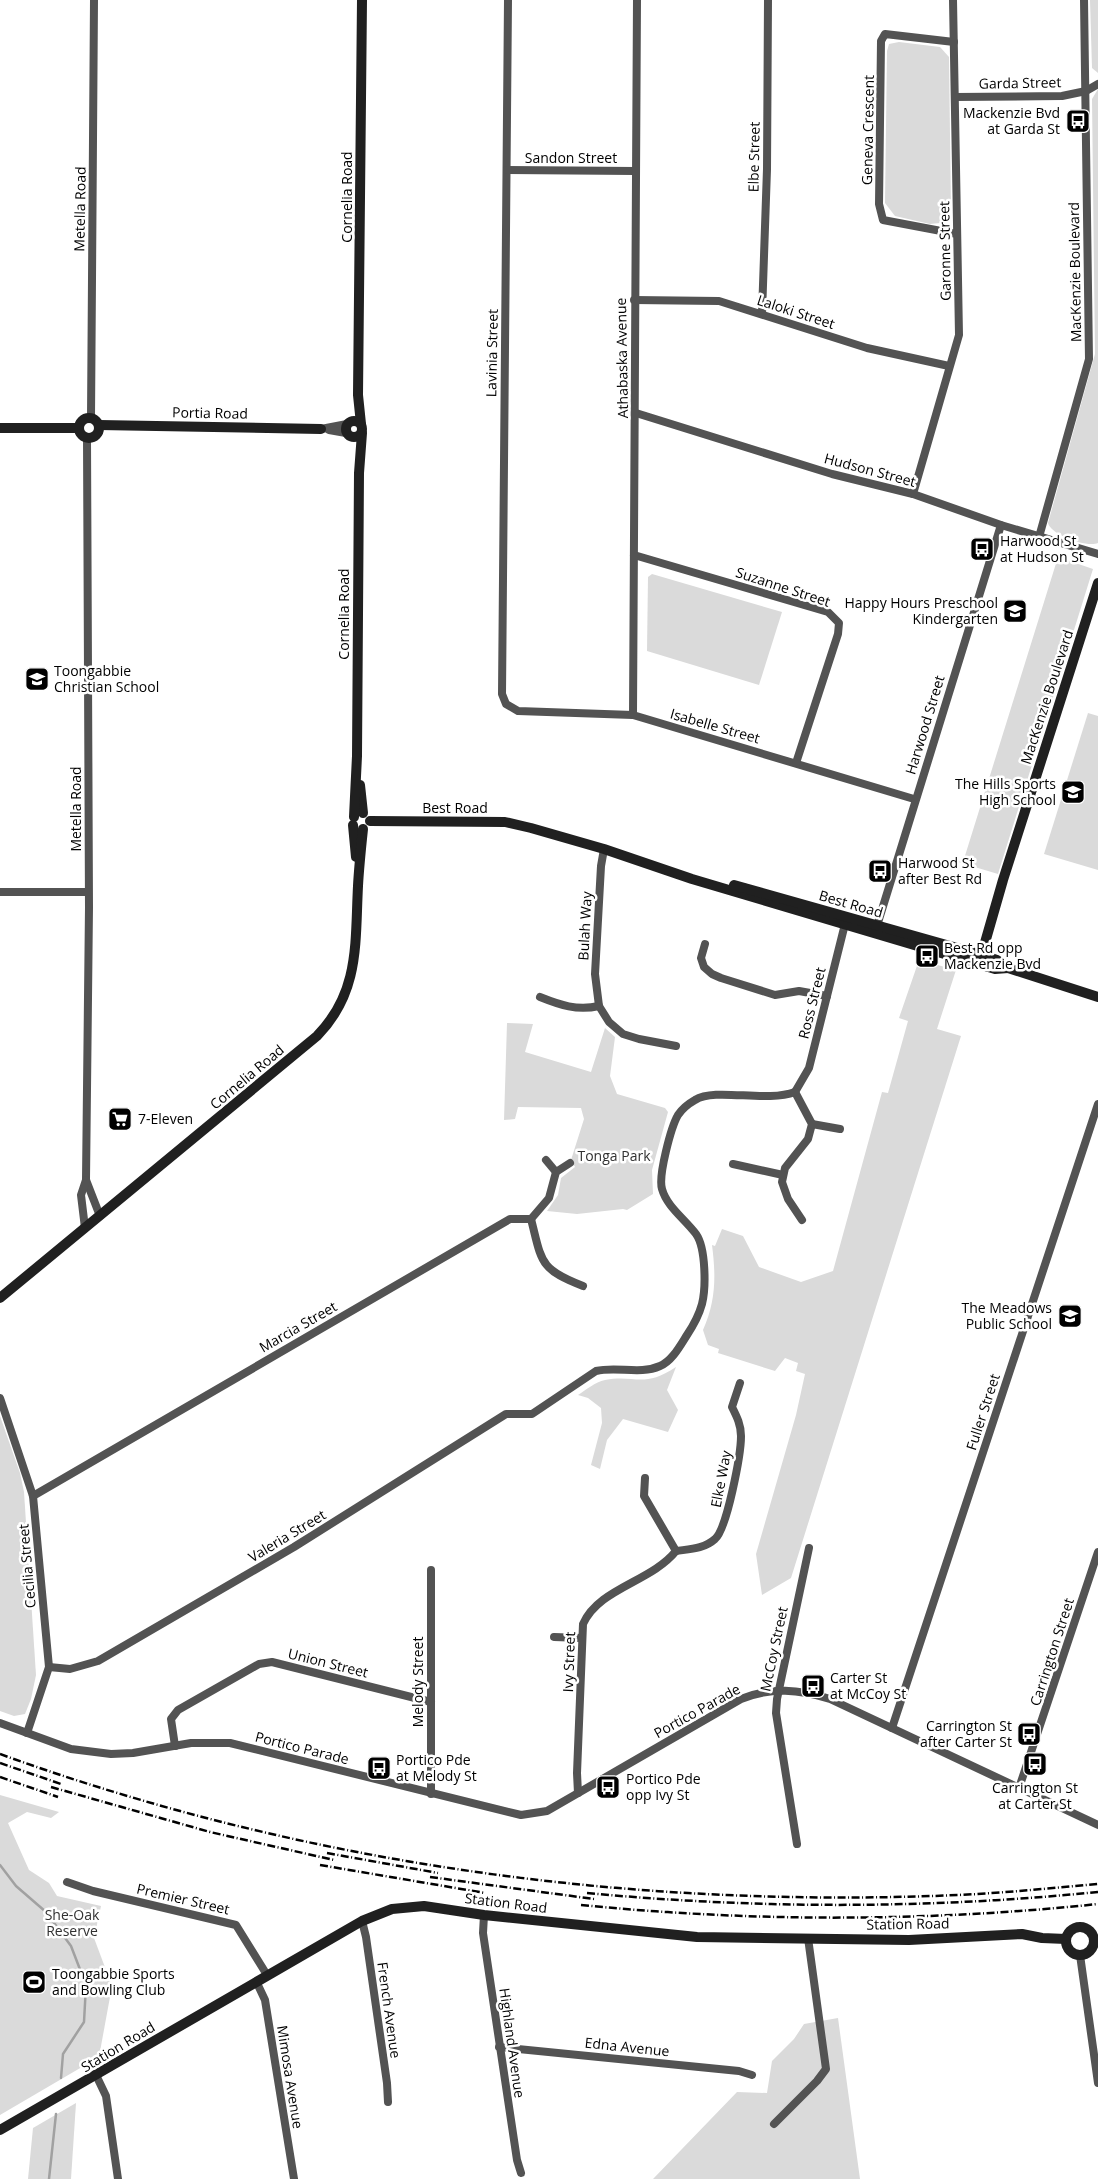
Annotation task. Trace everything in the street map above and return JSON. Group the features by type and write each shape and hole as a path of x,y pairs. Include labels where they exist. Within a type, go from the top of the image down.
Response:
{"main road":[{"name":"Cornelia Road","path":"0,1298 317,1036 335,1016 345,996 353,973 361,821 357,756 359,473 353,429 358,395 362,0"},
{"path":"82,419 95,421 96,435 87,438 81,434 78,428 82,419"},
{"name":"Portia Road","path":"95,421 321,429"},
{"path":"0,428 78,428"},
{"name":"MacKenzie Boulevard","path":"981,959 1003,880 1098,583"},
{"name":"Best Road","path":"361,821 505,822 604,849 683,874 694,873 875,930 981,959 996,960 1008,968 1098,996"},
{"name":"Station Road","path":"0,2130 362,1921 377,1914 404,1907 424,1906 484,1915 697,1937 909,1940 1022,1934 1042,1938 1066,1939"},
{"path":"1079,1927 1088,1929 1096,1938 1092,1949 1080,1955 1068,1948 1066,1939 1070,1930 1079,1927"}],"street":[{"name":"Metella Road","path":"94,0 95,421"},
{"name":"Lavinia Street","path":"506,704 502,694 508,0"},
{"name":"Athabaska Avenue","path":"633,715 637,0"},
{"name":"Elbe Street","path":"762,314 767,170 768,0"},
{"name":"Garonne Street","path":"913,494 959,335 953,0"},
{"name":"MacKenzie Boulevard","path":"1038,537 1089,359 1084,0"},
{"name":"Geneva Crescent","path":"954,42 885,34 881,41 879,204 883,220 957,234"},
{"name":"Garda Street","path":"955,97 1062,96 1086,91 1098,84"},
{"name":"Sandon Street","path":"507,170 635,171"},
{"name":"Laloki Street","path":"634,300 708,300 729,303 867,348 949,366"},
{"name":"Hudson Street","path":"636,412 832,474 913,494 1038,537 1098,554"},
{"name":"Portia Road","path":"321,429 353,429"},
{"name":"Metella Road","path":"85,1228 81,1195 86,1180 88,892 87,438"},
{"name":"Harwood Street","path":"875,930 914,799 1001,524"},
{"name":"Suzanne Street","path":"634,555 828,612 839,623 838,634 796,763"},
{"name":"Isabelle Street","path":"506,704 518,711 633,715 914,799"},
{"name":"Bulah Way","path":"604,849 601,866 595,974 599,1006 609,1022 623,1034 676,1046"},
{"path":"0,892 88,892"},
{"name":"Ross Street","path":"795,1092 809,1068 846,921"},
{"path":"705,944 701,958 702,962 707,971 721,978 775,995 799,990 826,996"},
{"path":"540,997 562,1005 585,1009 599,1006"},
{"path":"795,1092 812,1124 808,1140 785,1168 782,1182 788,1199 802,1220"},
{"name":"Valeria Street","path":"49,1667 70,1669 98,1661 294,1547 506,1414 532,1414 596,1371 606,1369 634,1370 662,1366 677,1350 697,1317 704,1290 700,1241 669,1203 660,1182 673,1128 681,1112 696,1099 710,1095 782,1097 795,1092"},
{"name":"Fuller Street","path":"892,1728 1098,1104"},
{"path":"812,1124 840,1129"},
{"path":"546,1160 556,1172"},
{"path":"570,1163 556,1172 549,1198 531,1219 538,1253 546,1267 556,1274 583,1286"},
{"path":"733,1164 784,1175"},
{"name":"Metella Road","path":"86,1180 100,1216"},
{"name":"Marcia Street","path":"33,1496 510,1218 531,1219"},
{"name":"Elke Way","path":"676,1551 704,1547 717,1538 726,1518 739,1460 740,1423 732,1408 740,1383"},
{"name":"Cecilia Street","path":"0,1398 33,1496 49,1667 28,1733"},
{"path":"644,1478 644,1496 676,1551"},
{"name":"McCoy Street","path":"797,1844 776,1712 778,1689 808,1548"},
{"name":"Ivy Street","path":"578,1792 583,1624 593,1607 666,1564 676,1551"},
{"name":"Carrington Street","path":"1020,1788 1098,1552"},
{"name":"Melody Street","path":"431,1570 431,1794"},
{"path":"554,1637 582,1638"},
{"name":"Union Street","path":"175,1746 171,1719 178,1710 258,1664 272,1662 431,1702"},
{"name":"Portico Parade","path":"0,1723 71,1749 111,1754 133,1753 191,1743 230,1743 431,1794 521,1815 530,1815 546,1811 740,1699 778,1689 804,1691 830,1699 1098,1825"},
{"name":"Premier Street","path":"67,1882 93,1891 236,1925 267,1975"},
{"name":"Highland Avenue","path":"484,1915 483,1932 499,2047 517,2160 522,2173"},
{"name":"French Avenue","path":"362,1921 366,1937 388,2102"},
{"path":"774,2124 817,2081 826,2068 808,1938"},
{"path":"1080,1955 1098,2083"},
{"name":"Mimosa Avenue","path":"256,1981 265,2000 294,2179"},
{"name":"Edna Avenue","path":"499,2047 739,2071 752,2075"},
{"path":"96,2075 106,2096 118,2179"}],"green space":[{"path":"1090,0 1098,0 1098,73 1092,68"},
{"path":"899,42 940,47 949,57 951,212 940,223 930,224 895,216 885,203 887,51 889,44"},
{"path":"1098,89 1098,543 1086,544 1062,536 1051,528 1048,523 1095,354 1092,99"},
{"path":"1058,557 1093,569 998,874 958,862 964,859"},
{"path":"652,574 782,612 759,685 647,651 648,577"},
{"path":"1088,713 1098,716 1098,870 1044,854"},
{"path":"919,960 956,970 937,1029 961,1036 791,1578 762,1595 756,1554 796,1415 805,1374 796,1371 798,1363 785,1358 775,1371 718,1353 719,1349 708,1345 703,1330 713,1299 714,1267 712,1245 715,1246 722,1229 743,1236 759,1267 801,1282 833,1271 882,1092 888,1093 908,1021 899,1018"},
{"name":"Tonga Park","path":"507,1023 533,1024 525,1052 591,1072 605,1028 615,1037 610,1076 617,1094 665,1108 668,1112 652,1170 653,1194 627,1210 577,1214 547,1211 558,1195 561,1178 575,1167 571,1160 584,1119 581,1108 518,1107 515,1119 504,1120"},
{"path":"676,1367 667,1390 678,1410 668,1432 623,1419 607,1440 600,1469 591,1465 602,1423 601,1408 588,1398 578,1395 601,1381 647,1379 665,1374"},
{"path":"0,1416 20,1473 24,1492 36,1675 31,1699 25,1714 14,1716 0,1711"},
{"name":"She-Oak Reserve","path":"0,1795 59,1812 51,1818 27,1812 8,1823 29,1870 49,1883 57,1896 101,1906 94,1938 112,1986 99,2057 0,2115"},
{"path":"838,2018 860,2179 653,2179 737,2092 767,2093 772,2061 794,2039 804,2024"},
{"path":"76,2103 71,2179 28,2179 33,2128"}],"waterway":[{"path":"0,1865 16,1886 46,1912 71,1946 86,1985 84,2022 63,2054 61,2078"},
{"path":"49,2179 56,2114"}],"railway":[{"path":"0,1754 116,1793 233,1825 352,1851 472,1871 593,1886 715,1894 836,1898 958,1895 1098,1884"},
{"path":"0,1763 61,1784"},
{"path":"0,1777 58,1797"},
{"path":"51,1787 210,1832 334,1860"},
{"path":"327,1853 438,1873"},
{"path":"320,1865 485,1893"},
{"path":"430,1877 594,1899"},
{"path":"587,1893 715,1902 842,1905 970,1902 1098,1892"},
{"path":"581,1905 710,1915 840,1918 969,1914 1098,1904"}],"place":[{"name":"Mackenzie Bvd at Garda St","path":"1078,121"},
{"name":"Harwood St at Hudson St","path":"982,549"},
{"name":"Happy Hours Preschool Kindergarten","path":"1015,611"},
{"name":"Toongabbie Christian School","path":"37,679"},
{"name":"The Hills Sports High School","path":"1073,792"},
{"name":"Harwood St after Best Rd","path":"880,871"},
{"name":"Best Rd opp Mackenzie Bvd","path":"927,956"},
{"name":"7-Eleven","path":"120,1119"},
{"name":"The Meadows Public School","path":"1070,1316"},
{"name":"Carter St at McCoy St","path":"813,1686"},
{"name":"Carrington St after Carter St","path":"1029,1734"},
{"name":"Carrington St at Carter St","path":"1035,1764"},
{"name":"Portico Pde at Melody St","path":"379,1768"},
{"name":"Portico Pde opp Ivy St","path":"608,1787"},
{"name":"Toongabbie Sports and Bowling Club","path":"34,1982"}]}
